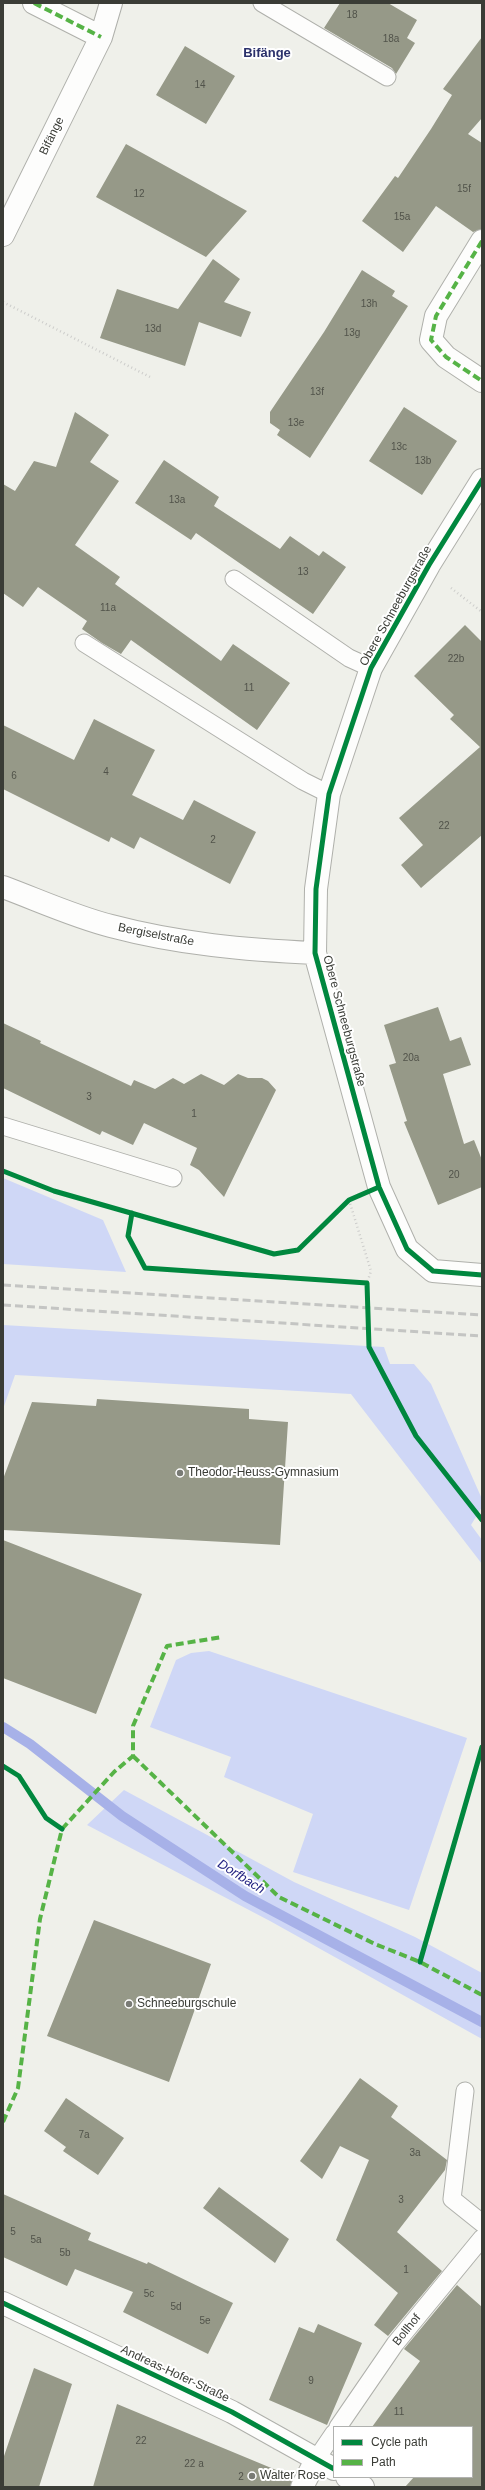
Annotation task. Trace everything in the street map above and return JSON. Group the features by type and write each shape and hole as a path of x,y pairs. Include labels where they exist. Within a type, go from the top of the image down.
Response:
{"street":[{"path":"34,3 101,37"},
{"name":"Bifänge","path":"3,235 101,37 112,3"},
{"path":"482,241 436,316 431,340 446,357 482,381"},
{"name":"Obere Schneeburgstraße","path":"482,480 429,564 371,668 329,794 316,889 315,953 379,1187 407,1249 433,1271 482,1275"},
{"name":"Bergiselstraße","path":"3,887 109,926 173,941 245,950 315,953"},
{"name":"Andreas-Hofer-Straße","path":"3,2303 232,2412 326,2464"},
{"path":"302,2487 326,2464"},
{"path":"349,2478 363,2487"}],"lane":[{"path":"262,3 387,76"},
{"path":"234,578 349,658 371,668"},
{"path":"84,643 303,781 329,794"},
{"path":"3,1126 173,1178"},
{"path":"466,2091 452,2199 482,2223"},
{"name":"Bollhof","path":"339,2426 395,2344 482,2238"},
{"path":"326,2464 333,2437"}],"path":[{"path":"3,302 150,378"},
{"path":"447,585 482,612"},
{"path":"349,1200 371,1271 367,1283"}],"shaded area":[{"path":"3,1178 103,1220 126,1272 3,1264"},
{"path":"3,1325 384,1347 390,1364 414,1364 431,1384 482,1499 482,1507 471,1525 482,1540 482,1564 351,1394 15,1375 3,1409"},
{"path":"209,1651 467,1738 409,1910 293,1872 313,1814 224,1777 231,1757 150,1727 176,1660 191,1653"},
{"path":"124,1790 294,1882 415,1937 482,1973 482,2039 270,1921 87,1825"}],"building":[{"path":"340,3 388,3 417,20 407,38 415,43 396,74 392,68 324,28"},
{"path":"482,37 482,118 468,134 482,143 482,229 473,232 436,206 403,252 362,221 395,176 398,178 431,129 452,95 443,89"},
{"path":"185,46 235,76 206,124 156,95"},
{"path":"126,144 247,211 206,257 96,197"},
{"path":"213,259 240,279 224,302 251,312 241,337 199,322 185,366 100,338 117,289 178,309"},
{"path":"362,270 395,291 392,296 408,306 310,458 277,435 280,430 270,423 270,412 324,332"},
{"path":"404,407 457,441 422,495 369,461"},
{"path":"75,412 109,435 90,462 119,481 75,545 120,577 115,584 221,661 233,644 290,683 257,730 131,640 121,654 102,643 82,629 87,621 38,587 23,607 3,593 3,484 15,491 34,461 56,467"},
{"path":"164,460 219,497 214,506 280,549 290,536 319,556 323,551 346,567 313,614 196,533 191,540 135,503"},
{"path":"465,625 482,642 482,835 421,888 401,865 423,845 399,818 480,747 450,719 454,715 414,676"},
{"path":"94,719 155,750 132,795 183,820 194,800 256,832 230,884 140,837 134,849 111,837 109,842 3,789 3,725 74,760"},
{"path":"438,1007 450,1041 461,1037 471,1065 443,1074 464,1144 474,1140 482,1160 482,1187 438,1205 404,1122 407,1121 389,1065 396,1063 384,1025"},
{"path":"3,1023 41,1041 40,1043 131,1086 134,1080 155,1089 173,1078 184,1084 201,1074 224,1085 238,1074 248,1078 262,1078 268,1081 276,1090 224,1197 199,1170 190,1165 197,1148 144,1123 133,1145 102,1131 100,1135 3,1088"},
{"path":"97,1399 249,1409 249,1419 288,1422 280,1545 3,1530 3,1479 32,1402 96,1406"},
{"path":"3,1540 142,1594 96,1714 3,1678"},
{"path":"94,1920 211,1964 169,2082 47,2036"},
{"path":"360,2078 398,2106 391,2117 447,2160 445,2170 397,2232 442,2271 388,2336 374,2325 398,2293 336,2240 369,2160 340,2146 322,2179 300,2161"},
{"path":"66,2098 124,2138 98,2175 63,2151 66,2147 44,2131"},
{"path":"219,2187 289,2239 275,2263 203,2208"},
{"path":"3,2194 91,2233 88,2240 147,2264 148,2262 233,2303 208,2354 123,2312 133,2292 75,2269 67,2286 3,2257"},
{"path":"457,2285 482,2307 482,2487 405,2487 413,2478 473,2478 473,2426 373,2426 420,2361 404,2349"},
{"path":"318,2324 362,2343 327,2425 269,2400 299,2327 314,2333"},
{"path":"34,2368 72,2384 39,2487 3,2487 3,2459"},
{"path":"117,2404 293,2477 290,2487 93,2487"}],"waterway":[{"name":"Dorfbach","path":"3,1727 30,1744 122,1816 245,1896 482,2022"}],"railway":[{"path":"3,1285 482,1315"},
{"path":"3,1305 482,1336"}],"marked path":[{"path":"34,3 101,37"},
{"path":"482,241 436,316 431,340 446,357 482,381"},
{"path":"3,2122 18,2088 40,1919 62,1829 114,1772 133,1756 133,1726 167,1646 222,1637"},
{"path":"133,1756 279,1897 375,1944 420,1962 482,1995"}],"cycle path":[{"path":"482,480 429,565 371,668 329,794 316,889 315,953 379,1187 407,1249 433,1271 482,1275"},
{"path":"3,1171 54,1191 274,1254 298,1250 349,1200 379,1187"},
{"path":"132,1213 128,1236 145,1268 367,1283 369,1347 416,1436 482,1520"},
{"path":"420,1962 482,1747"},
{"path":"3,1766 19,1776 46,1818 62,1829"},
{"path":"3,2303 232,2412 333,2468"}],"place":[{"name":"Theodor-Heuss-Gymnasium","path":"180,1473"},
{"name":"Schneeburgschule","path":"129,2004"},
{"name":"Walter Rose","path":"252,2476"}],"district":[{"name":"Bifänge","path":"267,53"}]}
